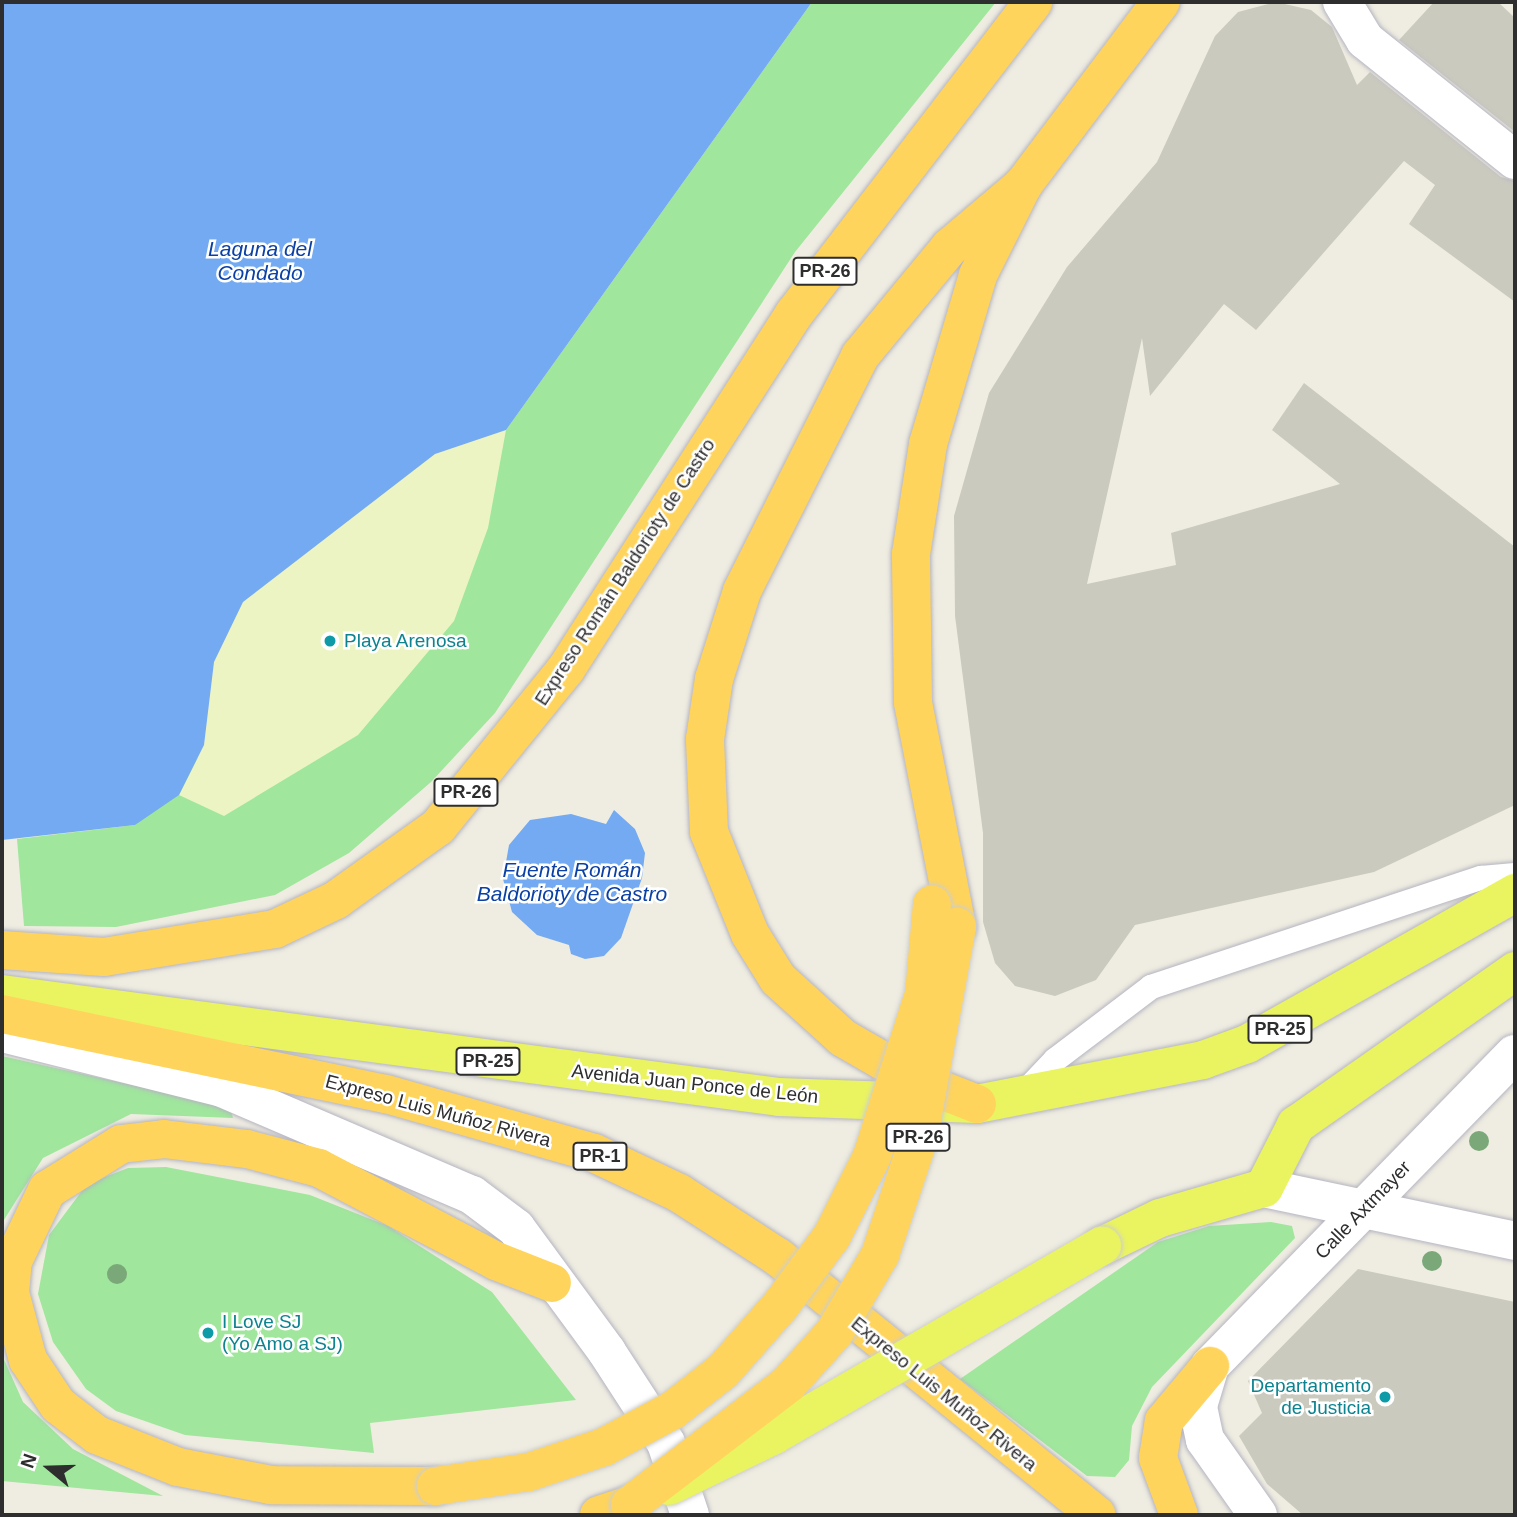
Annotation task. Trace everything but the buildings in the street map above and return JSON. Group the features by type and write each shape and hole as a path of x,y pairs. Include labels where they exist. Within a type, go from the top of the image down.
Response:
{"highway":[{"name":"Expreso Román Baldorioty de Castro","path":"2,950 104,957 194,947 275,929 336,900 438,827 566,669 794,314 1033,2"},
{"path":"552,1283 496,1261 319,1168 247,1149 164,1139 121,1144 47,1190 13,1261 10,1293 28,1360 68,1413 97,1435 178,1468 271,1485 436,1486 529,1472 604,1447 673,1410 713,1379 781,1305 832,1236 872,1156 924,994 945,915 935,810 913,702 911,554 945,376 978,275 1023,184 1161,2"},
{"path":"977,1104 916,1080 843,1038 778,979 750,934 709,832 705,739 714,679 742,591 860,356 950,247 1023,184"},
{"name":"PR-26","path":"614,1510 788,1384 834,1333 880,1255 920,1129 945,915"},
{"name":"Expreso Luis Muñoz Rivera","path":"2,1014 386,1094 594,1153 679,1193 778,1257 1097,1515"},
{"path":"1179,1515 1158,1458 1164,1420 1210,1366"}],"main road":[{"name":"Avenida Juan Ponce de León","path":"2,994 779,1097 977,1104 1017,1100 1247,1044 1515,893"},
{"path":"614,1510 774,1435 1102,1245 1160,1218 1264,1188 1296,1125 1515,971"}],"street":[{"path":"1342,2 1366,40 1515,160"},
{"path":"2,1033 222,1088 377,1149 472,1195 516,1228 666,1443 690,1515"},
{"name":"Calle Axtmayer","path":"1210,1366 1515,1054"},
{"path":"1264,1188 1515,1241"},
{"path":"1210,1366 1198,1406 1205,1440 1258,1515"}],"lane":[{"path":"1017,1100 1055,1060 1151,987 1481,878 1515,875"}],"green space":[{"path":"812,2 996,2 795,252 495,713 431,782 349,853 275,895 116,927 24,926 17,839 135,825 506,430"},
{"path":"2,1056 230,1107 233,1118 131,1114 43,1158 2,1223"},
{"path":"166,1167 310,1195 388,1226 492,1292 576,1400 370,1423 374,1453 185,1435 116,1411 86,1389 53,1342 38,1294 49,1235 87,1184 128,1168"},
{"path":"1271,1222 1292,1226 1295,1238 1152,1387 1132,1426 1129,1460 1115,1477 1087,1476 960,1379 1158,1242 1209,1226"},
{"path":"2,1355 23,1402 73,1449 163,1496 2,1481"}],"sand":[{"name":"Playa Arenosa","path":"506,430 488,528 454,621 358,735 224,816 179,795 204,745 214,662 243,602 435,454"}],"water":[{"name":"Laguna del Condado","path":"2,2 812,2 506,430 435,454 243,602 214,662 204,745 179,795 135,825 2,840"},
{"name":"Fuente Román Baldorioty de Castro","path":"614,810 635,829 645,853 642,878 621,938 604,956 585,959 571,954 569,945 537,935 512,912 503,879 509,845 530,820 571,814 606,824"}],"place":[{"name":"Playa Arenosa","path":"330,641"},
{"name":"I Love SJ (Yo Amo a SJ)","path":"208,1333"},
{"name":"Departamento de Justicia","path":"1385,1397"}]}
